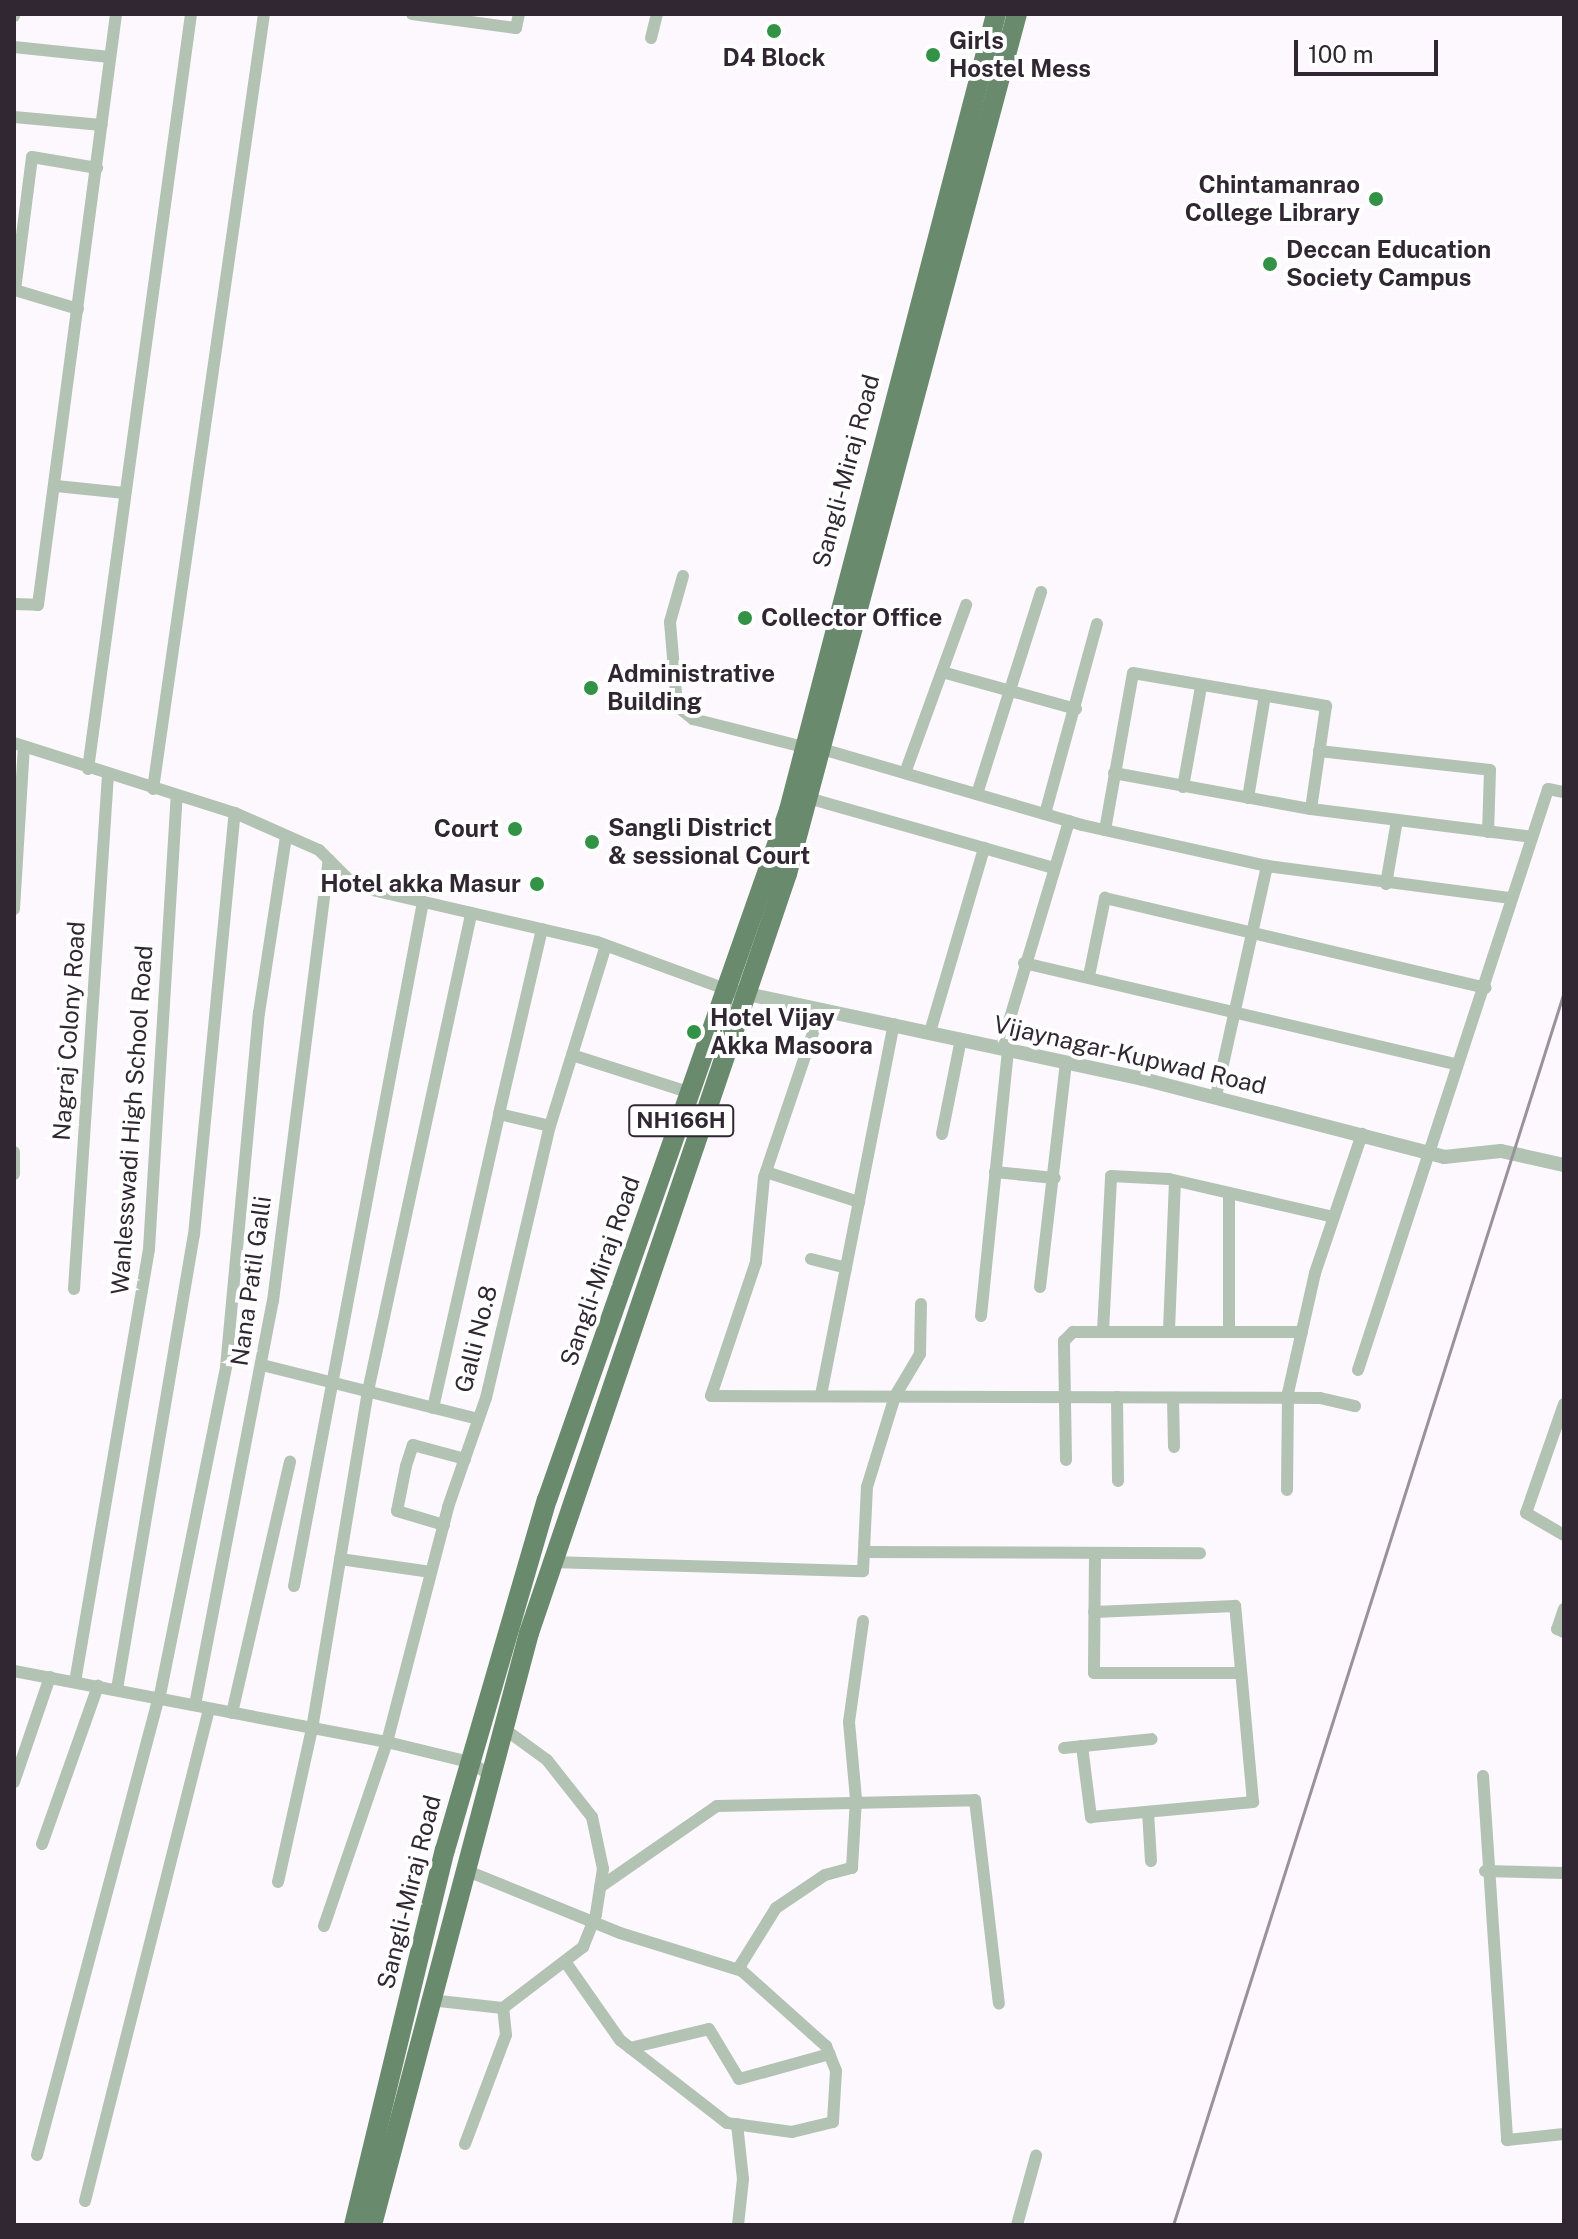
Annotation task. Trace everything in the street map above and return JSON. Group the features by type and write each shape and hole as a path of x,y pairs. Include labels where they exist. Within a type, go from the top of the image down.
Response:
{"highway":[{"name":"Sangli-Miraj Road","path":"354,2225 469,1762 547,1500 691,1093 738,992 808,798 813,748 996,14"},
{"name":"Sangli-Miraj Road","path":"372,2225 503,1728 551,1562 738,992 813,748 1017,14"}],"street":[{"path":"14,604 38,605 116,14"},
{"path":"88,769 191,14"},
{"path":"153,789 264,14"},
{"path":"412,14 516,28 519,14"},
{"path":"651,38 657,14"},
{"path":"14,47 109,57"},
{"path":"14,117 102,125"},
{"path":"78,309 15,290 32,157 97,168"},
{"path":"56,486 125,493"},
{"path":"683,576 670,622 677,706 693,719 813,748 1069,821 1267,866 1511,898"},
{"path":"977,794 1041,592"},
{"path":"905,773 966,605"},
{"path":"1045,814 1097,624"},
{"path":"942,672 1076,709"},
{"path":"1105,830 1133,673 1326,706 1311,809"},
{"path":"1183,787 1201,687"},
{"path":"1248,798 1265,695"},
{"path":"14,909 19,745 235,813 329,860 355,886 606,945 738,992"},
{"path":"1319,751 1490,770 1488,832"},
{"path":"1114,773 1311,809 1532,837"},
{"name":"Nagraj Colony Road","path":"74,1289 108,775"},
{"path":"1358,1370 1455,1064 1485,988 1548,789 1564,792"},
{"name":"Wanlesswadi High School Road","path":"75,1682 149,1249 177,796"},
{"path":"808,798 1054,868"},
{"path":"117,1689 194,1235 235,813"},
{"path":"1386,884 1397,820"},
{"path":"981,1316 1004,1049 1024,963 1069,821"},
{"path":"37,2155 159,1697 226,1367 259,1013 286,836"},
{"path":"930,1032 984,848"},
{"name":"Nana Patil Galli","path":"85,2201 202,1707 262,1365 329,860"},
{"path":"1216,1096 1267,866"},
{"path":"1089,976 1105,898 1253,930 1485,988"},
{"path":"294,1586 336,1383 423,902"},
{"path":"278,1882 312,1729 368,1391 471,913"},
{"path":"433,1408 542,929"},
{"name":"Galli No.8","path":"324,1926 387,1742 444,1525 478,1419 550,1126 606,945"},
{"path":"1024,963 1455,1064"},
{"name":"Vijaynagar-Kupwad Road","path":"738,992 1216,1096 1428,1150 1444,1157 1501,1151 1564,1165"},
{"path":"821,1009 766,1172 756,1262 711,1396 1288,1398 1355,1406"},
{"path":"821,1395 894,1024"},
{"path":"942,1134 961,1039"},
{"path":"572,1055 691,1093"},
{"path":"1040,1287 1066,1062"},
{"path":"499,1114 550,1126"},
{"path":"1287,1490 1288,1398 1302,1332 1334,1217 1362,1134"},
{"path":"14,1152 14,1174"},
{"path":"766,1172 859,1202"},
{"path":"995,1172 1055,1178"},
{"path":"1103,1331 1107,1180 1120,1174 1175,1181 1334,1217"},
{"path":"1169,1330 1175,1181"},
{"path":"1229,1193 1229,1331"},
{"path":"811,1259 846,1268"},
{"path":"551,1562 863,1571 867,1487 895,1396 920,1354 921,1304"},
{"path":"1066,1460 1064,1341 1073,1332 1302,1332"},
{"path":"262,1365 478,1419"},
{"path":"1117,1397 1118,1481"},
{"path":"1173,1398 1174,1447"},
{"path":"1564,1404 1526,1513 1564,1535"},
{"path":"444,1525 397,1511 406,1466 413,1445 465,1459"},
{"path":"232,1713 290,1462"},
{"path":"865,1552 1200,1553"},
{"path":"1095,1554 1094,1673 1103,1677 1241,1673"},
{"path":"340,1559 431,1572"},
{"path":"1082,1746 1091,1817 1253,1802 1235,1606 1094,1612"},
{"path":"1564,1609 1557,1629 1564,1632"},
{"path":"738,1969 776,1908 825,1875 852,1868 856,1799 849,1722 863,1621"},
{"path":"14,1671 387,1742 469,1762 491,1775"},
{"path":"14,1782 50,1677"},
{"path":"42,1844 98,1686"},
{"path":"430,2000 503,2008 566,1963 593,1922 600,1887 592,1817 547,1760 503,1728"},
{"path":"1064,1748 1152,1739"},
{"path":"1483,1776 1485,1871 1499,1940 1507,2140 1564,2134"},
{"path":"600,1887 717,1806 856,1799 975,1800 999,2004"},
{"path":"1148,1812 1151,1861"},
{"path":"465,1870 593,1922 738,1969 830,2054 838,2103 833,2122 792,2132 737,2124 676,2090 630,2048 566,1963"},
{"path":"1485,1871 1564,1873"},
{"path":"465,2144 486,2072 506,2035 503,2008"},
{"path":"630,2048 709,2029 739,2079 830,2054"},
{"path":"737,2124 738,2225"},
{"path":"1017,2225 1036,2156"}],"railway":[{"path":"1173,2225 1564,992"}],"place":[{"name":"D4 Block","path":"774,31"},
{"name":"Girls Hostel Mess","path":"933,55"},
{"name":"Chintamanrao College Library","path":"1376,199"},
{"name":"Deccan Education Society Campus","path":"1270,264"},
{"name":"Collector Office","path":"745,618"},
{"name":"Administrative Building","path":"591,688"},
{"name":"Court","path":"515,829"},
{"name":"Sangli District & sessional Court","path":"592,842"},
{"name":"Hotel akka Masur","path":"537,884"},
{"name":"Hotel Vijay Akka Masoora","path":"694,1032"}]}
